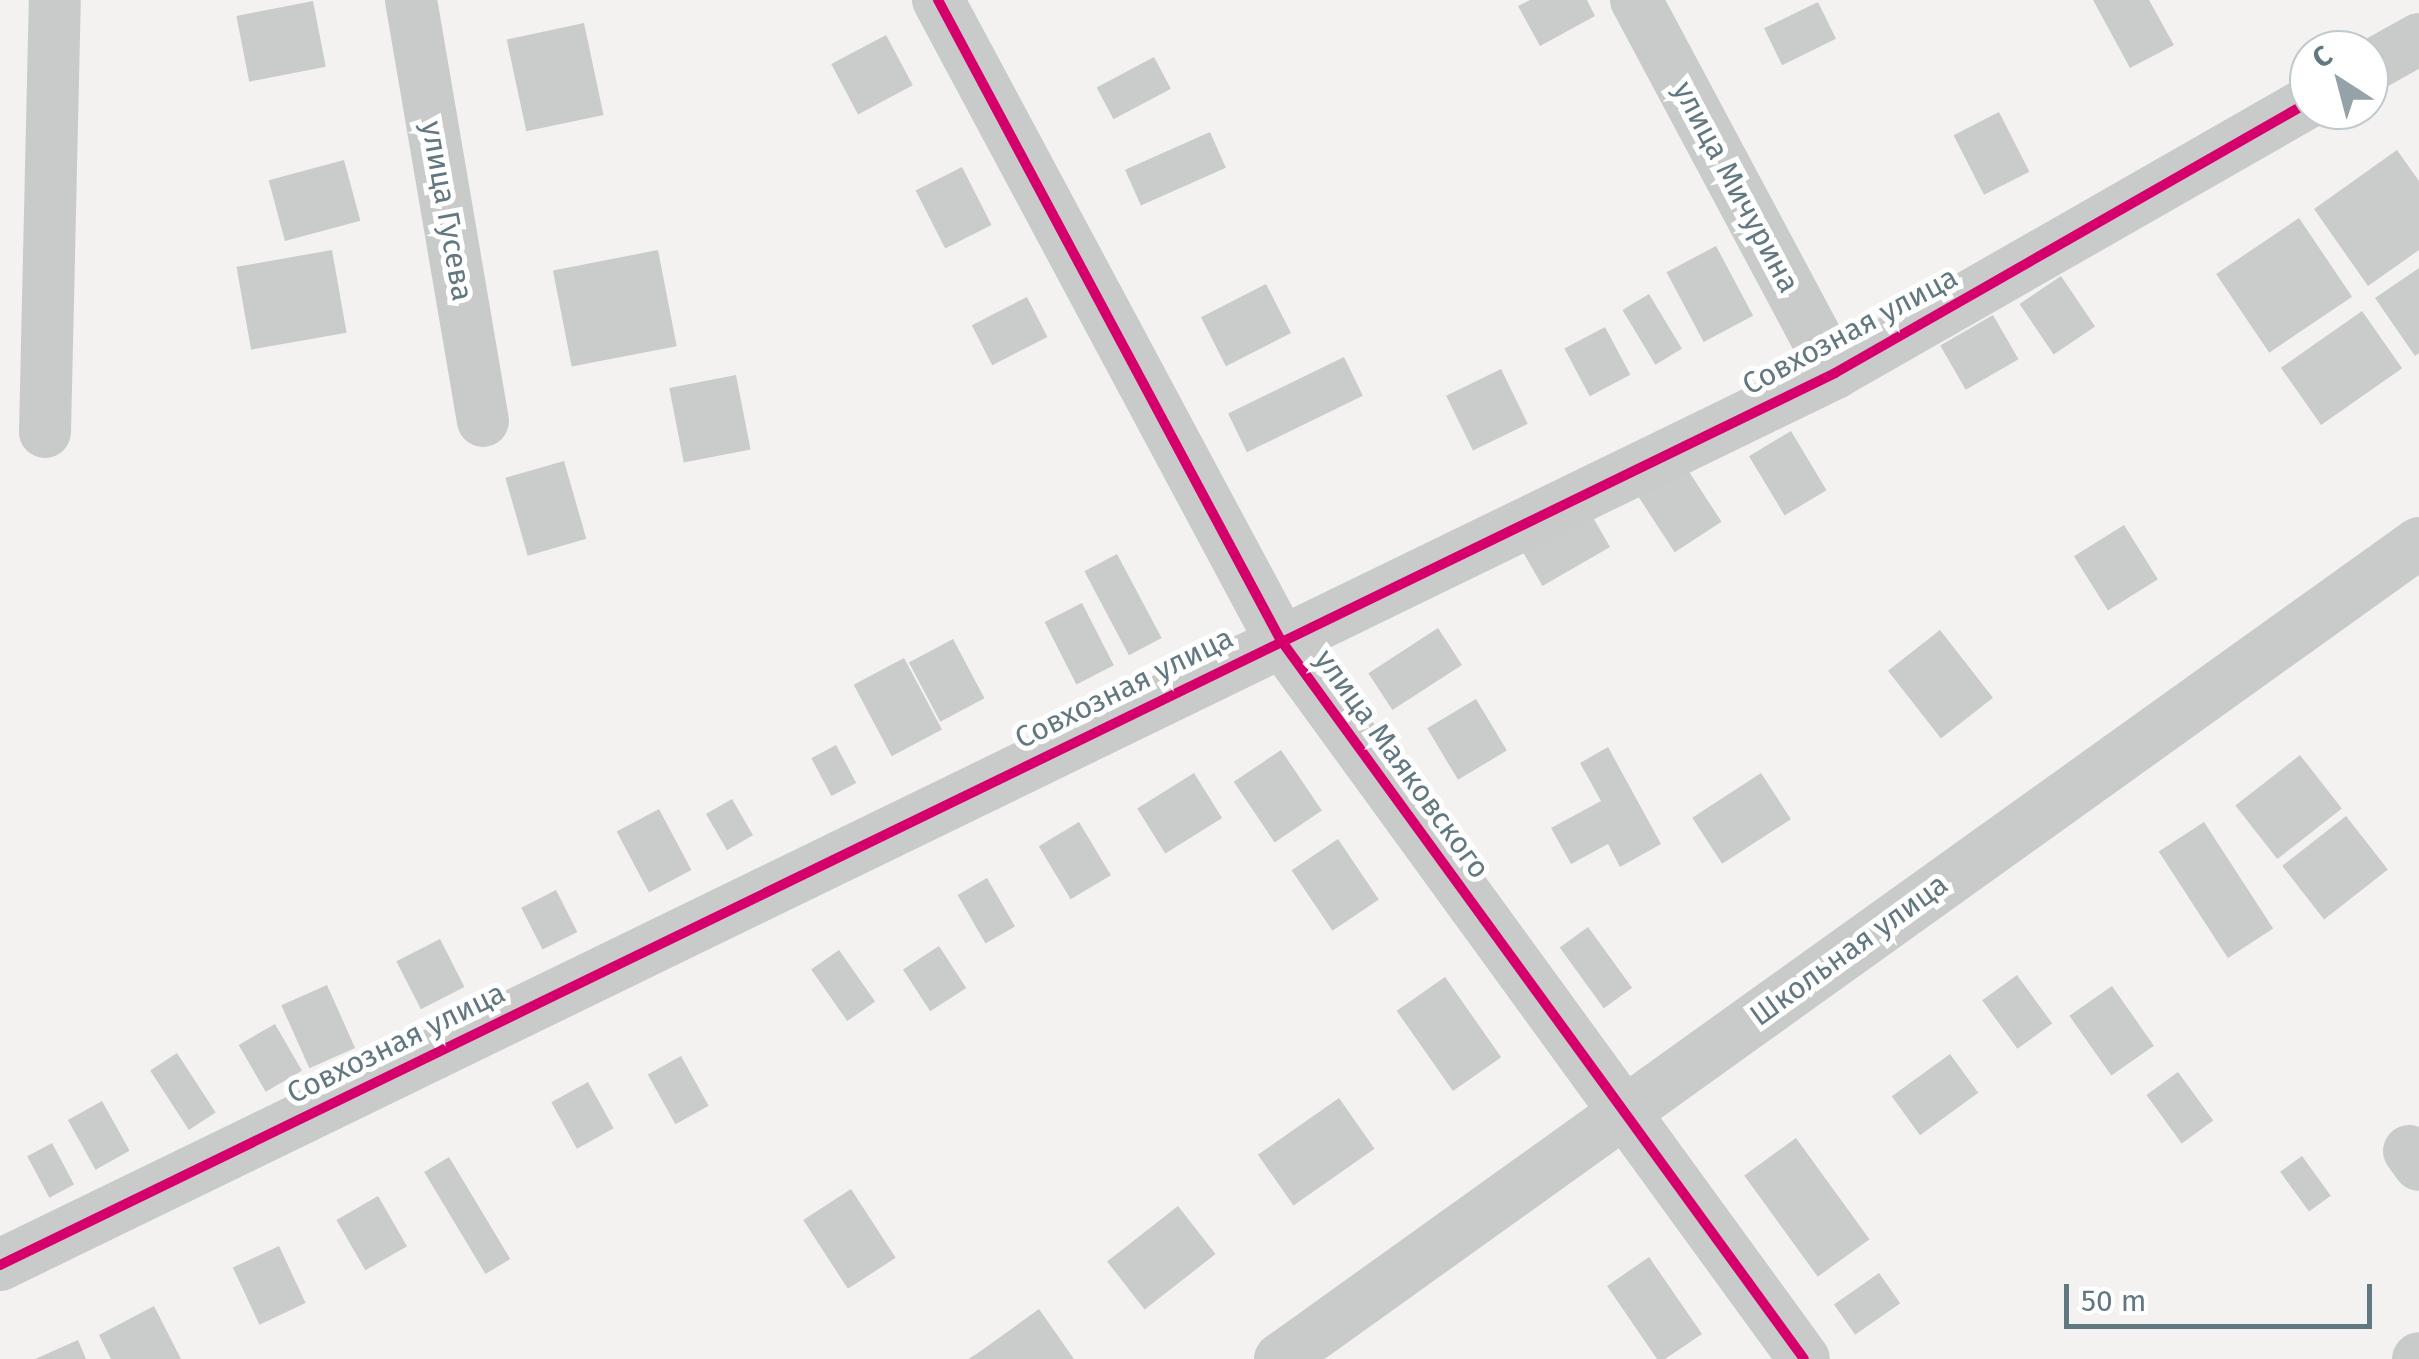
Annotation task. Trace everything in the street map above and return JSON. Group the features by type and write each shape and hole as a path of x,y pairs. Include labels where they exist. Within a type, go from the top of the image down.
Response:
{"street":[{"path":"45,432 55,0"},
{"name":"улица Гусева","path":"411,0 483,422"},
{"name":"улица Маяковского","path":"938,0 1280,639 1624,1110 1789,1354"},
{"name":"улица Мичурина","path":"1636,0 1835,373"},
{"path":"2389,55 2419,38"},
{"name":"Совхозная улица","path":"0,1265 1280,639 1835,373 2289,113"},
{"name":"Школьная улица","path":"1280,1359 2419,543"}],"building":[{"path":"1530,0 1587,0 1595,16 1540,46 1518,6"},
{"path":"2093,0 2149,0 2174,45 2130,68"},
{"path":"313,1 326,67 249,82 236,16"},
{"path":"1818,2 1836,39 1782,65 1764,28"},
{"path":"584,23 604,115 526,131 507,39"},
{"path":"886,35 913,85 858,114 831,64"},
{"path":"1154,57 1171,89 1114,119 1097,88"},
{"path":"1999,112 2029,172 1984,195 1954,135"},
{"path":"1210,132 1226,168 1141,205 1125,170"},
{"path":"2397,150 2419,181 2419,250 2368,286 2314,209"},
{"path":"344,160 360,221 285,241 269,180"},
{"path":"962,167 992,225 945,249 916,191"},
{"path":"2299,218 2352,297 2269,353 2216,274"},
{"path":"1716,246 1753,316 1704,342 1667,272"},
{"path":"332,250 347,333 251,350 236,267"},
{"path":"658,250 677,346 572,367 553,270"},
{"path":"2419,268 2419,353 2415,356 2375,298"},
{"path":"2061,276 2095,327 2054,355 2020,304"},
{"path":"1266,284 1291,333 1226,366 1201,317"},
{"path":"1649,294 1682,349 1655,365 1622,310"},
{"path":"1027,297 1047,337 992,365 972,325"},
{"path":"2362,311 2402,368 2321,425 2281,368"},
{"path":"1993,315 2018,359 1966,390 1940,346"},
{"path":"1605,327 1630,375 1590,396 1564,349"},
{"path":"1344,357 1363,396 1247,452 1228,414"},
{"path":"1501,369 1528,424 1473,451 1446,396"},
{"path":"736,375 751,450 684,463 669,388"},
{"path":"1791,431 1827,490 1785,515 1749,456"},
{"path":"564,461 586,539 528,556 505,478"},
{"path":"1684,464 1722,522 1675,552 1637,494"},
{"path":"1591,514 1610,547 1542,586 1523,553"},
{"path":"2124,525 2158,579 2108,611 2074,556"},
{"path":"1117,554 1162,638 1129,655 1084,571"},
{"path":"1082,603 1114,665 1076,684 1045,622"},
{"path":"1438,628 1462,665 1392,710 1368,673"},
{"path":"1940,630 1993,698 1941,738 1888,671"},
{"path":"953,639 984,698 940,722 909,662"},
{"path":"904,658 942,730 892,756 854,685"},
{"path":"1476,699 1507,750 1458,780 1427,728"},
{"path":"836,745 856,783 831,796 811,758"},
{"path":"1608,747 1661,844 1620,867 1608,844 1571,864 1551,828 1601,801 1580,763"},
{"path":"1281,750 1322,811 1275,842 1234,782"},
{"path":"2300,755 2342,809 2277,859 2235,805"},
{"path":"1194,773 1222,818 1165,853 1137,809"},
{"path":"1761,773 1791,819 1722,864 1692,818"},
{"path":"732,799 753,835 727,850 706,814"},
{"path":"659,809 691,870 649,892 617,832"},
{"path":"2346,816 2388,870 2324,919 2282,866"},
{"path":"1079,822 1111,875 1071,899 1039,846"},
{"path":"2204,822 2273,929 2228,958 2159,851"},
{"path":"1338,839 1379,900 1332,931 1292,870"},
{"path":"987,878 1015,926 986,943 958,895"},
{"path":"556,890 577,932 543,950 521,908"},
{"path":"1588,927 1632,988 1604,1008 1560,948"},
{"path":"440,939 465,987 421,1009 396,961"},
{"path":"939,946 966,988 930,1011 903,969"},
{"path":"839,950 875,1002 847,1021 811,970"},
{"path":"2017,975 2052,1024 2017,1049 1982,1000"},
{"path":"1445,977 1501,1057 1453,1091 1397,1011"},
{"path":"327,985 355,1048 309,1068 281,1005"},
{"path":"2112,986 2154,1046 2111,1076 2069,1016"},
{"path":"275,1024 302,1071 266,1092 239,1045"},
{"path":"177,1053 216,1113 189,1130 150,1070"},
{"path":"1950,1054 1978,1093 1920,1135 1892,1096"},
{"path":"681,1056 709,1106 675,1124 648,1074"},
{"path":"2178,1072 2213,1121 2182,1143 2146,1095"},
{"path":"588,1082 614,1128 577,1149 551,1102"},
{"path":"1339,1098 1375,1149 1293,1206 1258,1155"},
{"path":"102,1101 130,1151 96,1170 68,1120"},
{"path":"1796,1138 1869,1239 1818,1277 1744,1176"},
{"path":"52,1143 74,1184 49,1198 27,1156"},
{"path":"2302,1156 2331,1196 2309,1212 2280,1172"},
{"path":"449,1157 510,1259 485,1274 424,1172"},
{"path":"851,1189 896,1258 848,1289 803,1220"},
{"path":"378,1196 407,1246 365,1270 336,1220"},
{"path":"1178,1206 1216,1254 1145,1309 1107,1261"},
{"path":"279,1246 306,1303 259,1325 233,1268"},
{"path":"1649,1257 1702,1334 1665,1359 1657,1359 1607,1286"},
{"path":"1879,1273 1900,1303 1855,1335 1834,1305"},
{"path":"154,1306 181,1359 111,1359 99,1335"},
{"path":"1039,1309 1074,1359 968,1359 978,1353"},
{"path":"78,1340 86,1359 35,1359"}],"cycle path":[{"path":"938,0 1280,639 1804,1359"},
{"path":"0,1265 1835,373 2289,113"}]}
